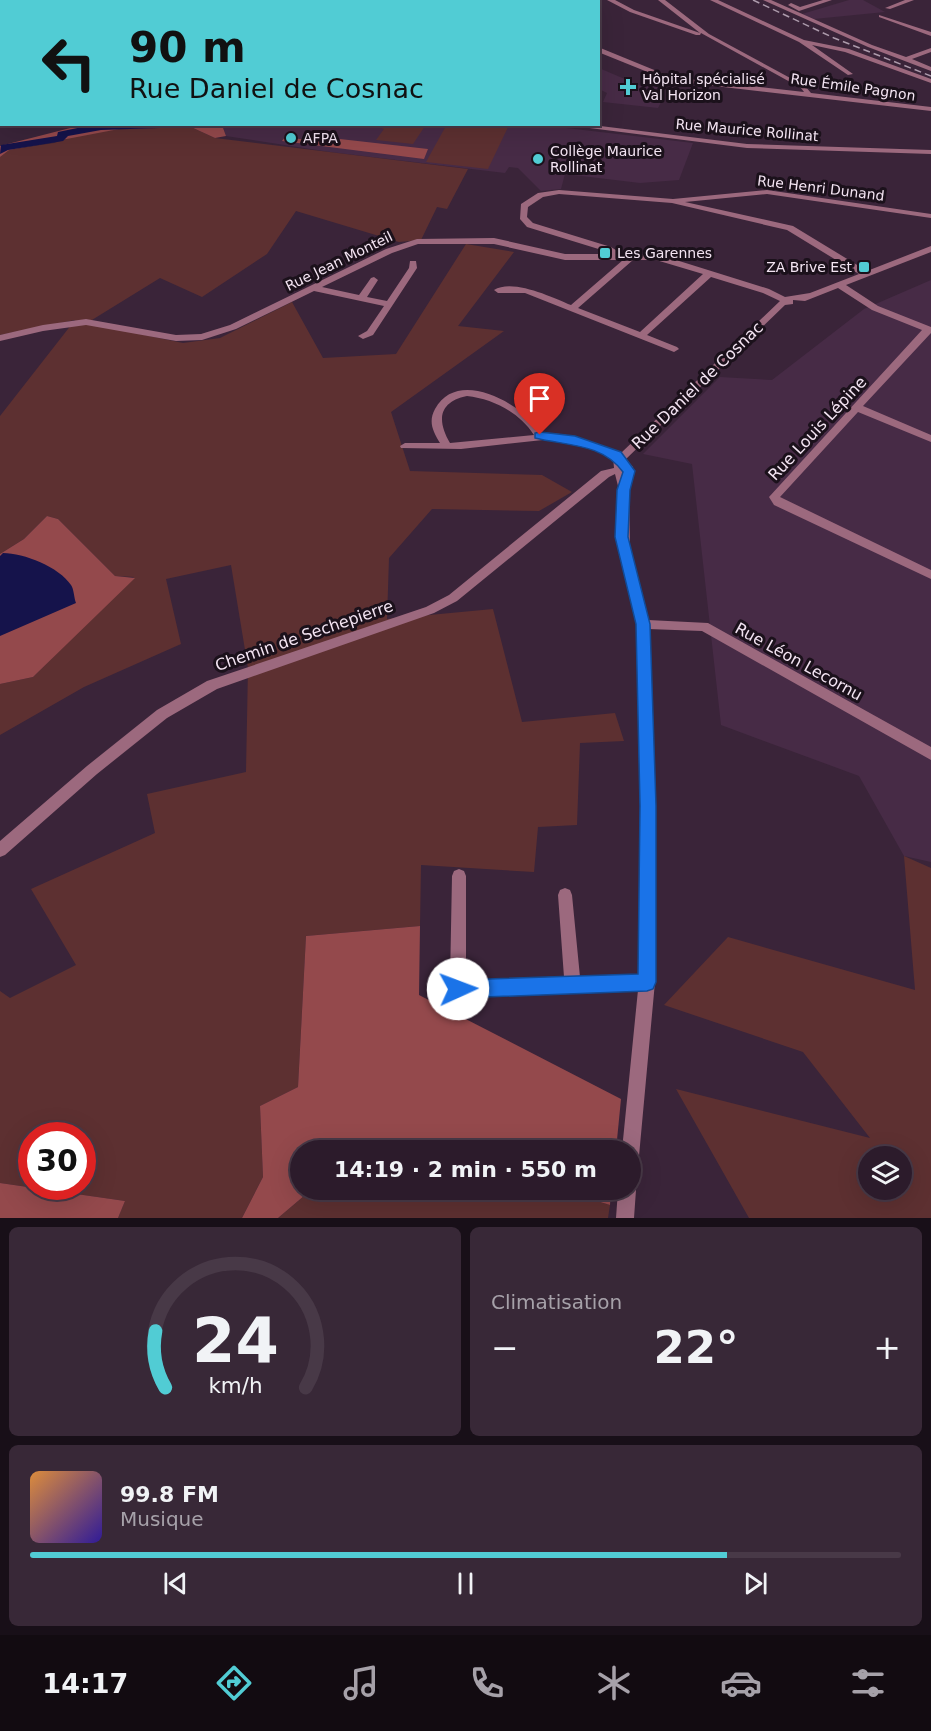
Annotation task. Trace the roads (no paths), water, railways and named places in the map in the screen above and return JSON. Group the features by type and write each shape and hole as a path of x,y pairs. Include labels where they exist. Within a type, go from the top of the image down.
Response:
{"street":[{"path":"610,0 627,9 711,37"},
{"path":"661,0 676,14 711,37 798,88"},
{"path":"713,0 801,41 850,74"},
{"path":"766,0 931,69"},
{"path":"780,0 799,9 829,0"},
{"path":"888,8 911,0"},
{"path":"881,16 931,34"},
{"path":"918,28 931,23"},
{"path":"688,30 697,31 699,27"},
{"path":"801,41 847,50 931,81"},
{"name":"Rue Émile Pagnon","path":"600,50 662,76 680,80 798,88 808,93 931,109"},
{"path":"886,65 931,50"},
{"name":"Rue Maurice Rollinat","path":"578,126 747,146 931,152"},
{"path":"620,257 608,249 530,225 522,217 524,206 541,195 559,192 672,201 790,228 864,273"},
{"name":"Rue Henri Dunand","path":"672,201 767,192 931,216"},
{"name":"Rue Jean Monteil","path":"0,338 86,322 190,339 233,327 389,251 417,242 494,241 565,257 667,259 766,291 789,302"},
{"name":"Rue Daniel de Cosnac","path":"632,1140 647,982 648,806 643,624 622,537 624,490 627,484 624,461 748,336 789,302 931,249"},
{"path":"572,308 631,257"},
{"path":"363,336 370,333 413,268 413,263"},
{"path":"641,336 710,273"},
{"path":"361,298 374,280"},
{"path":"838,284 874,308 930,329"},
{"path":"313,288 389,303"},
{"path":"498,290 526,290 674,349"},
{"name":"Rue Jean Monteil","path":"766,291 804,295"},
{"name":"Rue Louis Lépine","path":"930,329 774,496 778,502 931,575"},
{"path":"447,446 436,426 437,416 447,399 459,394 470,393 493,399 520,412 534,424 540,435"},
{"path":"856,407 931,439"},
{"path":"405,446 447,446 540,435 575,440 624,461"},
{"name":"Chemin de Sechepierre","path":"0,850 92,770 162,714 212,685 430,610 453,598 624,461"},
{"name":"Rue Léon Lecornu","path":"643,624 704,626 931,754"},
{"path":"459,876 450,989 647,982"},
{"path":"565,896 573,986"},
{"path":"625,1218 626,1200"}],"waterway":[{"path":"0,151 5,147 63,138 62,134 101,127 130,126"}],"railway":[{"path":"753,0 834,38 931,76"}],"place":[{"name":"Hôpital spécialisé Val Horizon","path":"628,87"},
{"name":"AFPA","path":"291,138"},
{"name":"Collège Maurice Rollinat","path":"538,159"},
{"name":"Les Garennes","path":"605,253"},
{"name":"ZA Brive Est","path":"864,267"}]}
